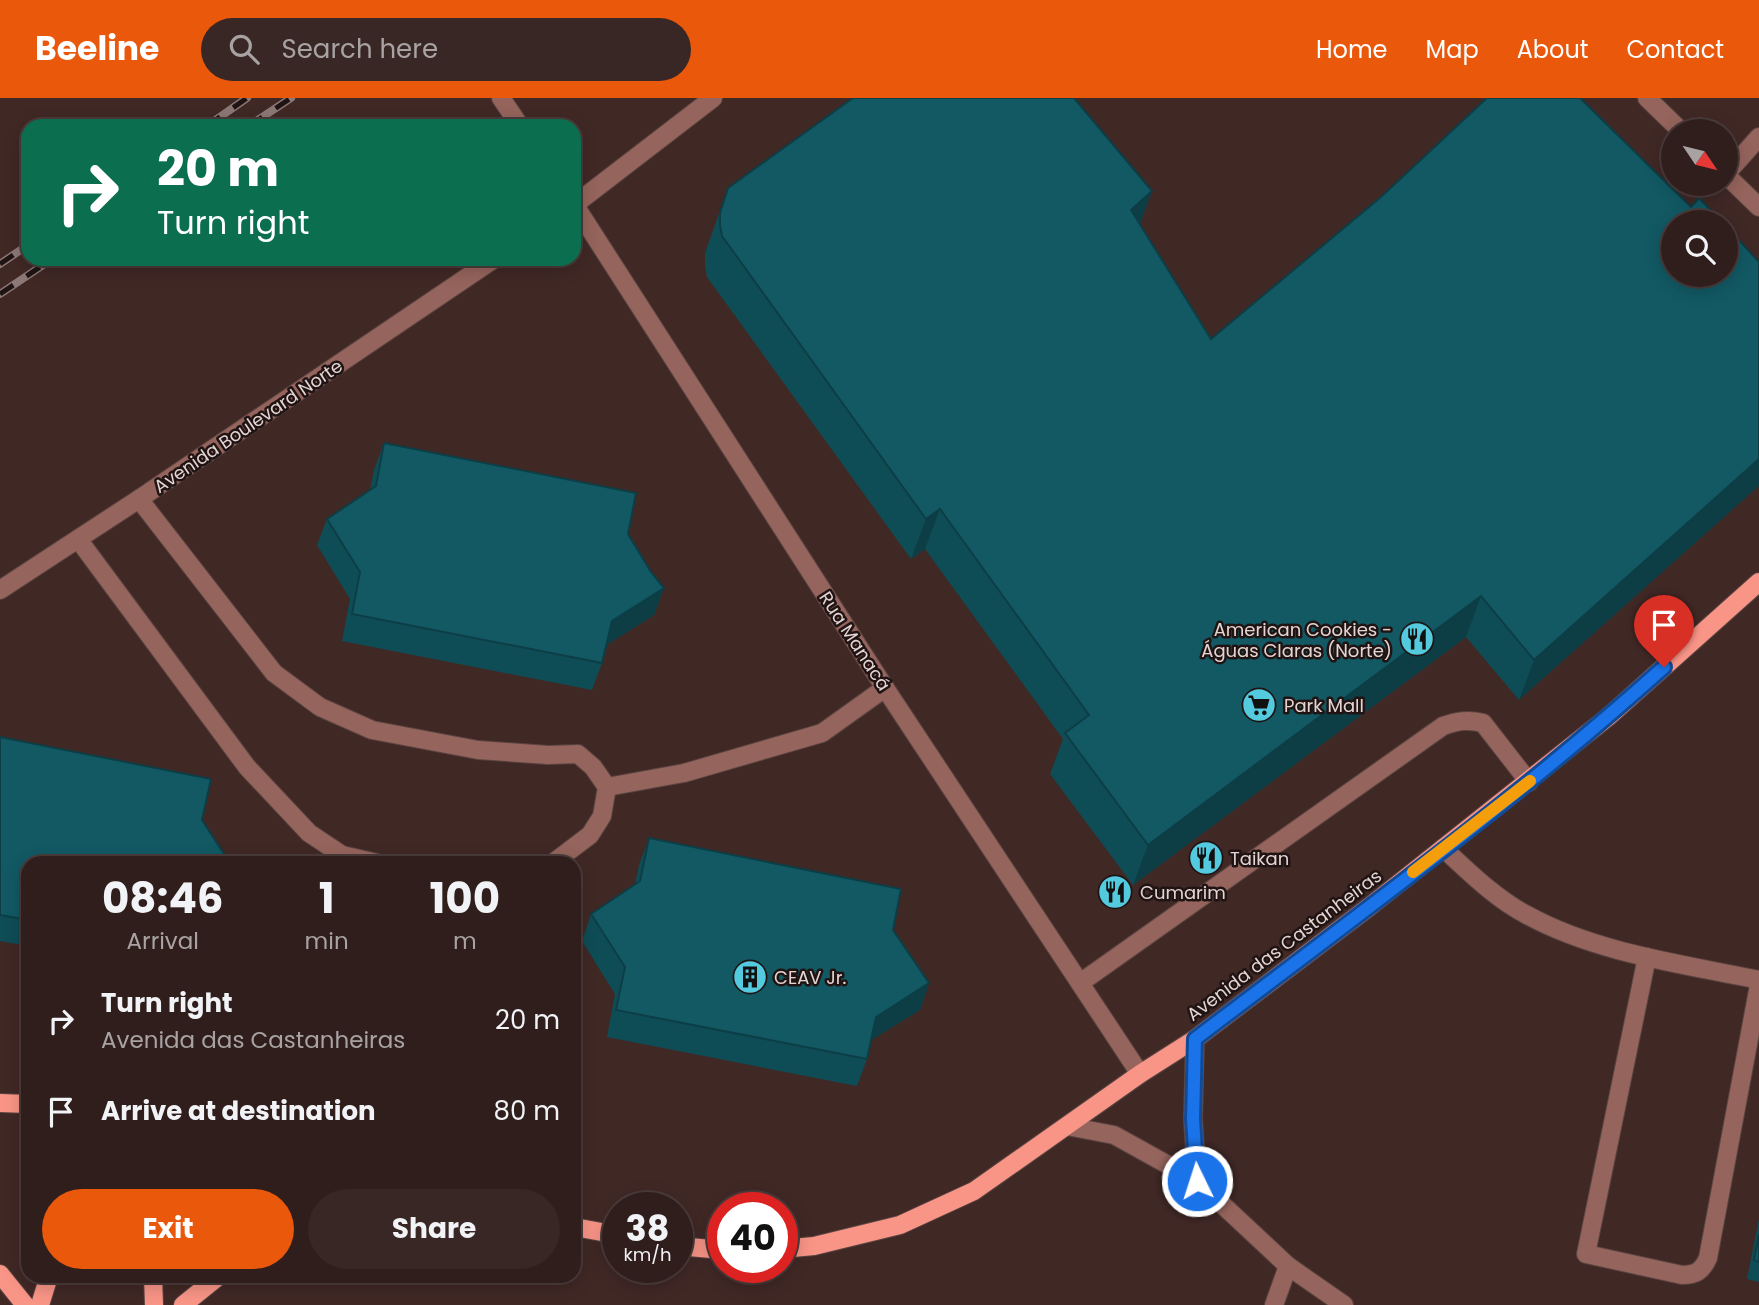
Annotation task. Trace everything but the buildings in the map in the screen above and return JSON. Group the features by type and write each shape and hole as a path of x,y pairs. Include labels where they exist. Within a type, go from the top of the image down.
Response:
{"main road":[{"name":"Avenida das Castanheiras","path":"798,1248 900,1225 974,1191 1140,1074 1195,1039 1608,718 1759,582"},
{"path":"0,1103 21,1104"},
{"path":"581,1228 602,1233"},
{"path":"0,1274 25,1305"},
{"path":"40,1305 47,1283"},
{"path":"153,1283 155,1305"},
{"path":"183,1305 210,1283"}],"street":[{"path":"501,98 515,119"},
{"path":"581,199 713,98"},
{"path":"1647,98 1669,119"},
{"path":"1738,160 1759,136"},
{"path":"1738,186 1759,207"},
{"name":"Rua Manacá","path":"581,215 885,688 1140,1074"},
{"name":"Avenida Boulevard Norte","path":"0,590 484,266"},
{"path":"139,499 274,673 320,707 372,730 478,750 548,755 578,754 593,767 607,788 602,816 590,835 562,856"},
{"path":"78,538 247,768 309,833 346,856"},
{"path":"607,788 684,773 822,733 885,688"},
{"path":"1080,983 1443,726 1464,720 1483,723 1529,782"},
{"path":"1443,848 1494,893 1527,915 1574,935 1647,957 1759,983 1708,1258 1703,1268 1694,1275 1682,1275 1586,1255 1647,957"},
{"path":"1195,1039 1193,1119 1197,1181"},
{"path":"1067,1126 1114,1135 1197,1181 1288,1266 1344,1305"},
{"path":"1274,1305 1288,1266"}],"railway":[{"path":"217,119 247,98"},
{"path":"260,119 291,98"},
{"path":"0,264 21,250"},
{"path":"0,294 42,266"}],"slow traffic":[{"path":"1413,872 1530,781"}],"place":[{"name":"American Cookies - Águas Claras (Norte)","path":"1417,639"},
{"name":"Park Mall","path":"1259,705"},
{"name":"Taikan","path":"1206,858"},
{"name":"Cumarim","path":"1115,892"},
{"name":"CEAV Jr.","path":"750,977"}],"route":[{"path":"1197,1181 1193,1119 1195,1039 1529,782 1608,718 1664,667"}]}
